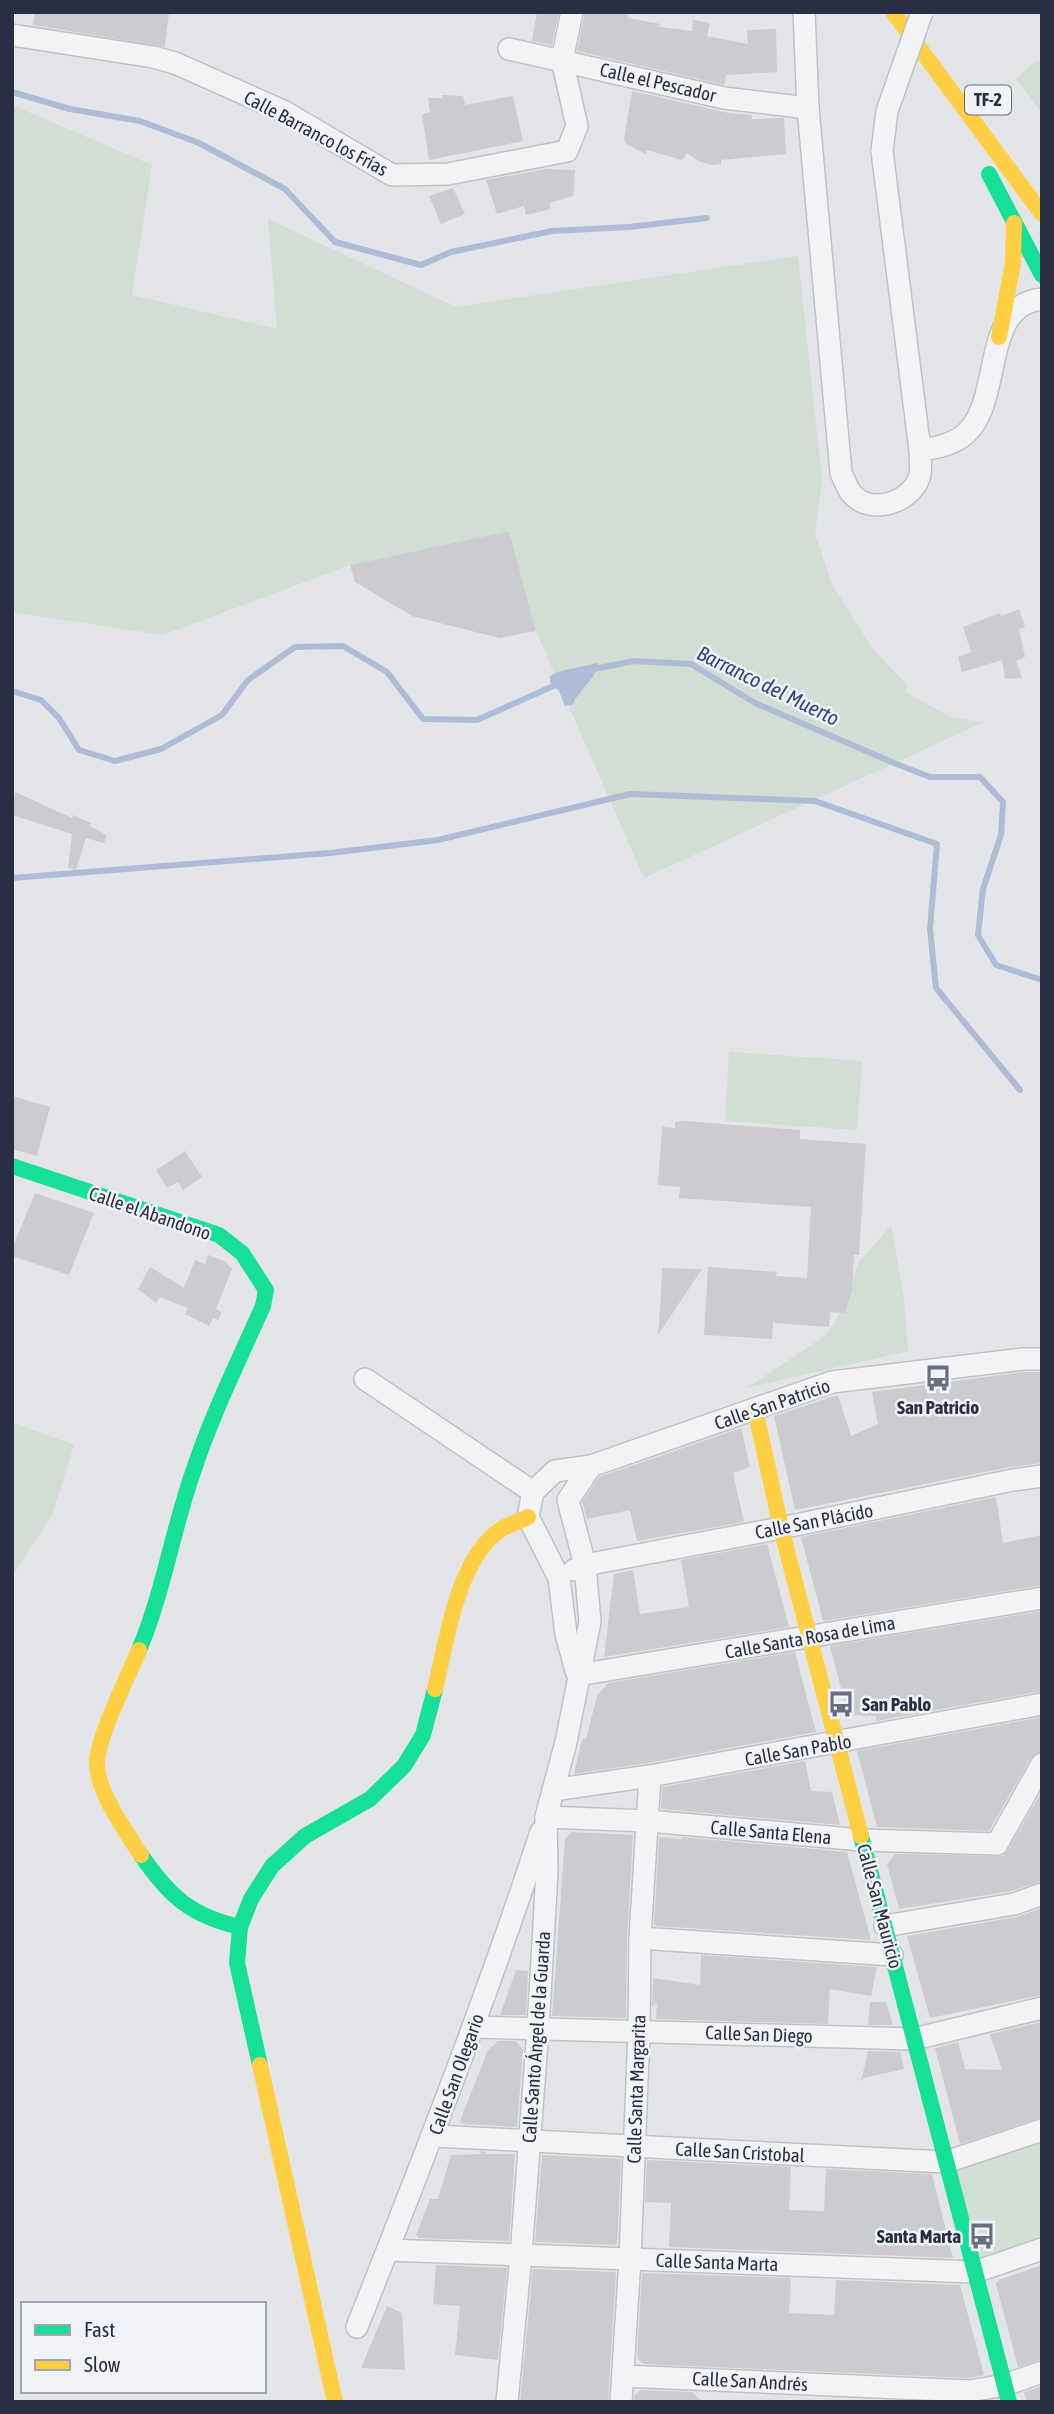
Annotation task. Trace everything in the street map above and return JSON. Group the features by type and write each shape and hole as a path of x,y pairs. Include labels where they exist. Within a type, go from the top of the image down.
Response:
{"main road":[{"name":"TF-2","path":"893,12 1042,215"},
{"path":"937,73 1042,275"},
{"path":"999,337 1013,263 1014,223"},
{"name":"Calle el Abandono","path":"12,1166 219,1235 242,1253 266,1290 264,1306 208,1431 191,1477 155,1614 101,1743 97,1766 113,1807 154,1876 192,1911 215,1922 240,1927"},
{"name":"Calle San Mauricio","path":"755,1409 809,1638 1007,2393"},
{"path":"335,2402 237,1964 240,1927 251,1899 272,1866 305,1836 370,1799 404,1766 423,1735 456,1603 468,1570 482,1549 502,1529 528,1517"}],"street":[{"name":"Calle Barranco los Frías","path":"12,35 153,57 175,63 285,112 392,175 447,174 567,151 577,126 562,60 572,12"},
{"path":"804,12 808,108 841,473 852,494 871,505 891,503 910,494 920,475 920,450 882,151 887,111 927,16"},
{"name":"Calle el Pescador","path":"509,49 724,98 808,108"},
{"path":"920,450 942,447 963,437 980,415 999,337 1014,311 1027,300 1042,299"},
{"name":"Calle San Patricio","path":"591,1466 832,1382 1042,1359"},
{"path":"365,1379 538,1488 558,1489 568,1500 591,1466"},
{"path":"528,1517 538,1488 555,1471 591,1466"},
{"name":"Calle San Plácido","path":"559,1578 585,1564 1042,1476"},
{"name":"Calle Santo Ángel de la Guarda","path":"507,2402 538,2029 547,1872 546,1817 566,1742 590,1622 585,1564 568,1500"},
{"name":"Calle Santo Ángel de la Guarda","path":"528,1517 559,1578 566,1634 578,1675"},
{"name":"Calle Santa Rosa de Lima","path":"578,1675 1042,1598"},
{"name":"Calle San Pablo","path":"553,1790 650,1776 1042,1704"},
{"name":"Calle Santa Elena","path":"546,1817 648,1822 862,1840 997,1844 1042,1764"},
{"name":"Calle Santa Margarita","path":"621,2402 630,2259 640,1938 650,1776"},
{"name":"Calle San Olegario","path":"357,2327 434,2136 546,1817"},
{"path":"885,1926 1014,1903 1042,1894"},
{"path":"515,1910 544,1915"},
{"path":"640,1938 892,1955"},
{"name":"Calle San Diego","path":"473,2027 914,2039 1042,2008"},
{"name":"Calle San Cristobal","path":"434,2136 946,2162 1042,2130"},
{"name":"Calle Santa Marta","path":"388,2250 975,2272 1042,2249"},
{"name":"Calle San Andrés","path":"623,2376 1007,2393 1042,2372"}],"shaded area":[{"path":"1035,61 1042,61 1042,113 1016,79"},
{"path":"12,105 152,165 132,295 277,329 268,219 456,307 798,256 822,480 815,534 832,584 872,648 907,685 905,692 953,718 984,722 644,878 536,631 509,531 350,565 163,635 12,612"},
{"path":"729,1052 862,1061 857,1130 725,1121"},
{"path":"891,1226 904,1297 908,1351 747,1388 825,1336 846,1304 858,1263"},
{"path":"12,1422 74,1445 52,1515 12,1576"},
{"path":"1042,2130 1042,2249 975,2272 946,2162"}],"water":[{"path":"596,663 599,665 593,676 572,705 565,706 559,691 550,682 550,676"}],"building":[{"path":"35,12 169,12 165,47 33,25"},
{"path":"537,12 559,12 552,45 532,41"},
{"path":"585,12 629,12 628,18 660,24 659,27 692,31 693,20 710,23 707,36 748,44 747,30 776,29 777,72 726,75 724,85 577,51"},
{"path":"632,91 729,113 752,115 752,119 784,118 786,154 721,160 721,164 711,165 698,161 687,153 682,160 647,150 646,154 626,144 624,139"},
{"path":"442,95 463,96 465,105 513,96 523,141 429,160 422,114 430,112 428,98 443,98"},
{"path":"545,169 575,170 573,196 549,203 551,209 526,215 524,206 497,214 486,180"},
{"path":"453,188 465,214 441,224 429,196"},
{"path":"509,531 536,631 499,638 412,616 355,582 350,565"},
{"path":"1019,609 1025,627 1019,629 1025,657 1016,661 1022,678 1005,679 1002,660 962,672 958,657 971,652 963,627"},
{"path":"15,792 72,818 73,815 91,823 90,826 107,835 104,843 86,838 76,870 68,868 72,834 12,815"},
{"path":"12,1096 50,1107 37,1156 12,1149"},
{"path":"675,1122 800,1130 800,1139 866,1144 859,1255 854,1255 852,1290 845,1313 830,1312 829,1327 773,1323 772,1339 704,1335 708,1267 777,1272 776,1276 807,1278 811,1207 679,1198 680,1187 658,1185 662,1127 675,1128"},
{"path":"185,1151 202,1177 183,1190 178,1182 167,1188 156,1170"},
{"path":"35,1193 94,1213 69,1275 12,1256 12,1249"},
{"path":"208,1255 224,1261 232,1269 216,1309 222,1313 218,1320 213,1318 209,1326 185,1314 188,1308 160,1297 156,1303 138,1289 150,1267 184,1288 195,1260 205,1264"},
{"path":"662,1268 702,1269 658,1335 661,1293"},
{"path":"1024,1372 1042,1372 1042,1463 795,1510 774,1416 838,1395 851,1436 878,1424 872,1392"},
{"path":"741,1428 750,1467 733,1473 744,1522 637,1541 630,1510 587,1519 582,1502 599,1477"},
{"path":"996,1497 1003,1543 1042,1535 1042,1585 823,1621 801,1537"},
{"path":"767,1544 789,1627 604,1657 614,1574 633,1570 640,1614 689,1607 681,1560"},
{"path":"1042,1611 1042,1691 876,1721 876,1716 848,1715 830,1646"},
{"path":"795,1652 816,1732 574,1774 582,1739 586,1739 597,1696 608,1683"},
{"path":"1042,1717 1042,1751 1031,1758 989,1831 877,1827 857,1751"},
{"path":"805,1761 811,1791 832,1792 840,1825 661,1809 662,1787"},
{"path":"1042,1791 1042,1881 1011,1891 899,1909 887,1864 895,1854 1003,1856"},
{"path":"571,1832 633,1835 626,2018 552,2016 565,1839"},
{"path":"659,1837 847,1852 871,1940 656,1926"},
{"path":"1042,1908 1042,1995 930,2018 907,1936 1016,1917"},
{"path":"701,1955 877,1967 871,1996 830,1989 828,2024 656,2019 657,2003 652,2006 653,1978 700,1985"},
{"path":"516,1970 528,1971 526,2015 500,2015"},
{"path":"870,2002 886,2002 893,2025 868,2025"},
{"path":"1042,2022 1042,2117 960,2144 935,2048 958,2042 965,2069 1002,2070 990,2034"},
{"path":"498,2041 516,2041 523,2050 517,2127 462,2124 460,2121 488,2050"},
{"path":"868,2051 900,2052 904,2069 864,2078 861,2082"},
{"path":"480,2151 487,2152 483,2154 515,2154 509,2241 419,2238 416,2235 430,2199 438,2199 451,2155 482,2154"},
{"path":"542,2155 621,2159 617,2245 535,2242"},
{"path":"647,2160 791,2167 789,2210 824,2211 826,2169 932,2174 953,2258 669,2247 671,2203 645,2202"},
{"path":"436,2265 507,2268 498,2360 455,2355 460,2306 433,2304"},
{"path":"1042,2265 1042,2359 1018,2367 996,2284 999,2280"},
{"path":"533,2269 616,2272 608,2402 520,2402"},
{"path":"642,2273 791,2278 789,2313 834,2315 836,2280 960,2285 984,2375 969,2378 643,2364 637,2358"},
{"path":"387,2306 402,2313 405,2370 361,2368"},
{"path":"1042,2386 1042,2402 1027,2402 1024,2392"},
{"path":"641,2390 692,2392 703,2402 634,2402 635,2395"}],"waterway":[{"path":"12,92 70,109 140,121 199,143 285,189 335,242 421,265 451,252 552,231 629,227 707,218"},
{"name":"Barranco del Muerto","path":"12,691 41,700 59,718 79,750 115,761 161,749 222,715 248,680 295,647 343,646 387,672 423,719 477,720 560,683"},
{"name":"Barranco del Muerto","path":"589,670 634,661 691,664 755,703 894,763 930,777 980,777 1003,802 1001,835 983,889 978,935 996,965 1042,980"},
{"path":"12,878 330,853 438,840 630,794 815,801 937,844 930,929 936,988 1020,1090"}],"traffic: fast":[{"path":"989,174 1042,275"},
{"path":"12,1166 219,1235 242,1253 266,1290 263,1306 199,1453 155,1607 139,1650"},
{"path":"260,2065 237,1963 240,1927 251,1899 272,1866 305,1836 370,1799 404,1766 423,1735 435,1689"},
{"path":"861,1836 1009,2402"},
{"path":"141,1855 161,1882 183,1902 208,1917 240,1927"}],"traffic: slow":[{"path":"893,12 1042,214"},
{"path":"999,337 1013,263 1014,223"},
{"path":"755,1409 781,1528 861,1836"},
{"path":"435,1689 456,1601 475,1558 487,1541 503,1528 528,1517"},
{"path":"139,1650 108,1722 97,1762 101,1785 107,1798 141,1855"},
{"path":"260,2065 335,2402"}],"place":[{"name":"San Patricio","path":"938,1378"},
{"name":"San Pablo","path":"841,1704"},
{"name":"Santa Marta","path":"982,2236"}]}
